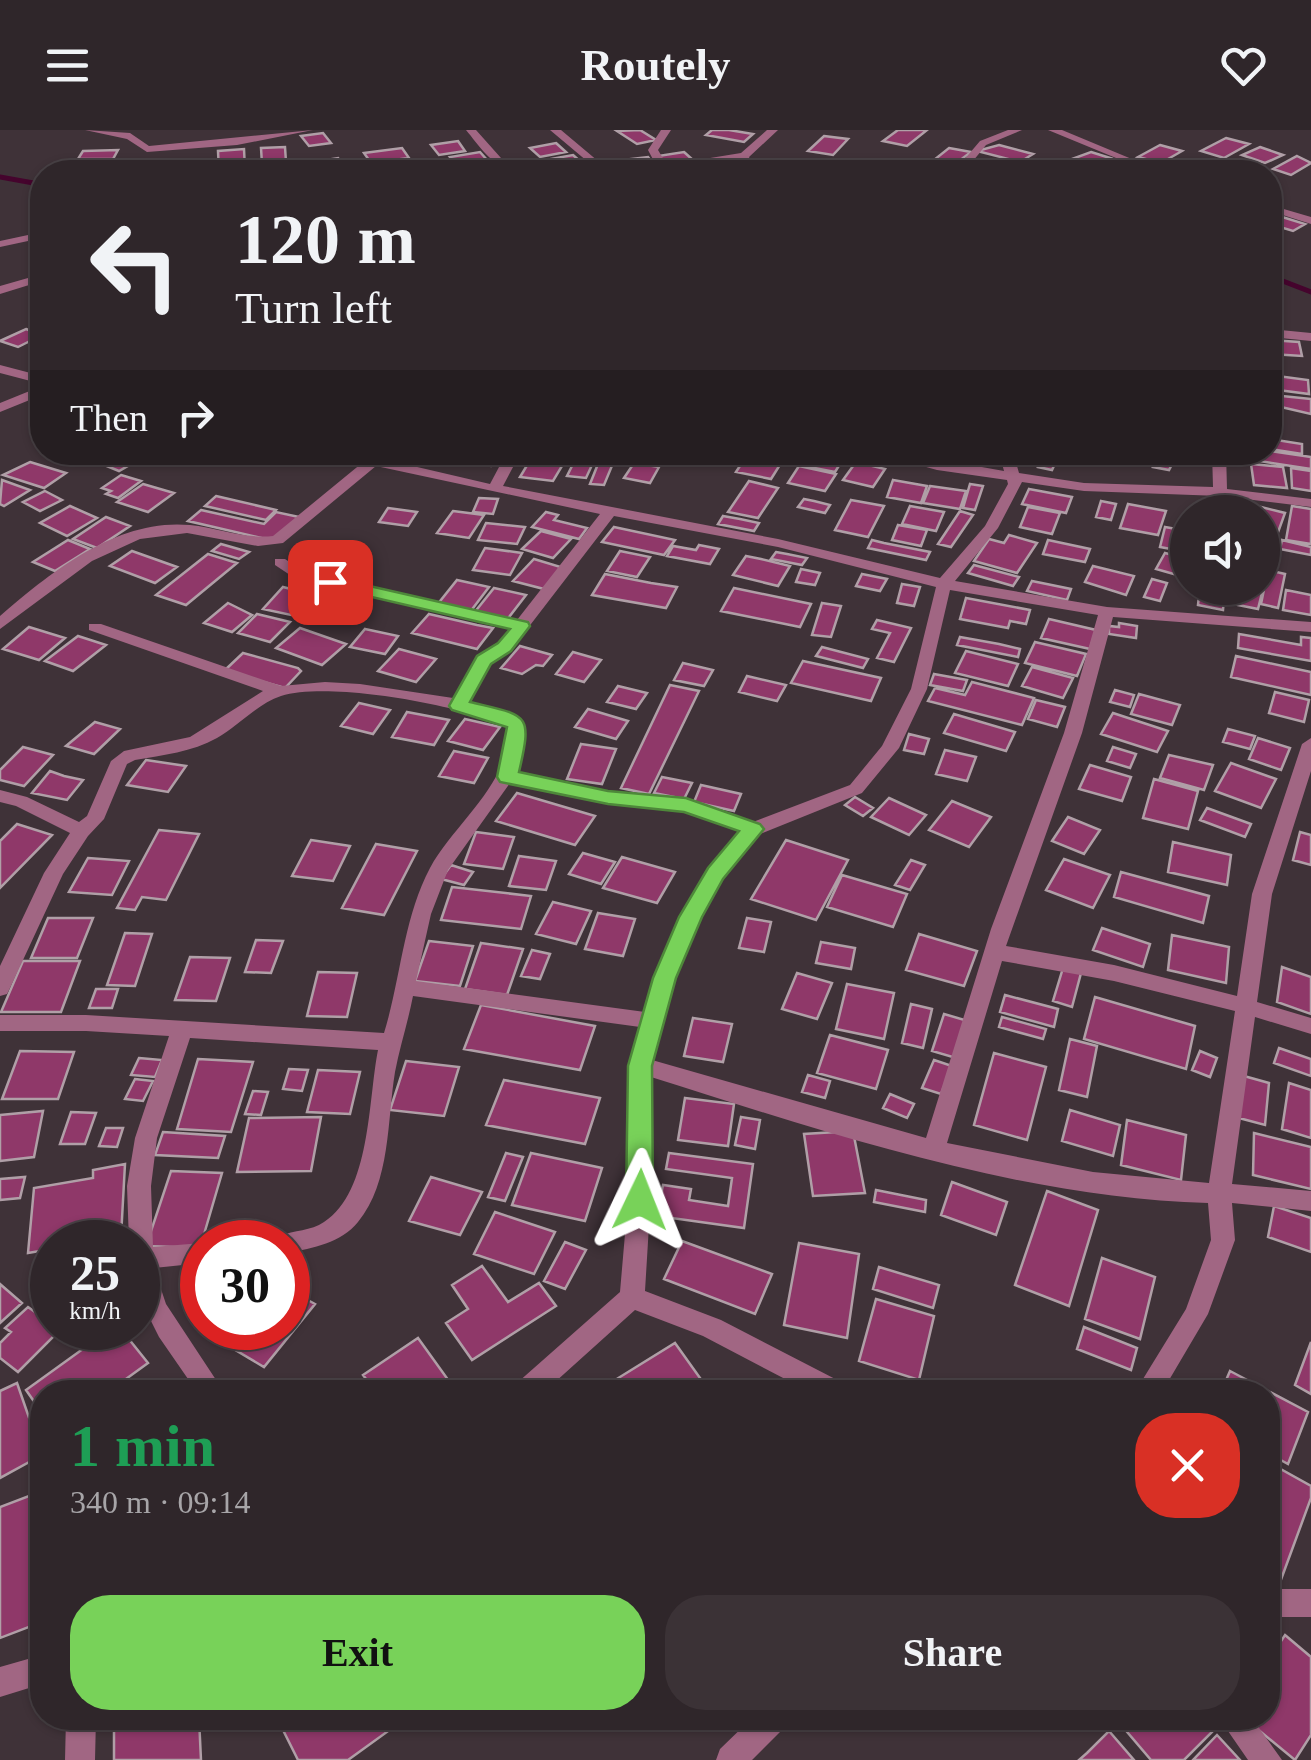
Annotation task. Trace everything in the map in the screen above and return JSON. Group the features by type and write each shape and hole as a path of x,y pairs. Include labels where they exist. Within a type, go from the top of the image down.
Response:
{"street":[{"path":"90,130 130,136 147,149 237,142 308,130"},
{"path":"472,130 497,160"},
{"path":"555,130 591,160"},
{"path":"658,160 653,150 666,130"},
{"path":"721,160 744,156 773,130"},
{"path":"969,160 983,142 1016,130"},
{"path":"1053,130 1128,160"},
{"path":"744,156 746,160"},
{"path":"1282,212 1311,221"},
{"path":"0,244 30,238"},
{"path":"0,290 30,281"},
{"path":"1282,334 1311,338"},
{"path":"0,369 30,377"},
{"path":"0,408 30,395"},
{"path":"0,624 22,604 116,540 142,530 184,529 262,542 278,540 368,465"},
{"path":"390,465 494,489 778,543 944,584 1107,612 1311,627"},
{"path":"494,489 507,465"},
{"path":"933,465 1084,488 1220,492 1311,503"},
{"path":"539,1380 632,1296 641,1176 640,1066 664,978 690,917 715,874 753,829 856,789 890,748 919,688 944,584 990,528 1015,484 1008,465"},
{"path":"1219,465 1220,492"},
{"path":"458,706 484,660 504,647 610,511"},
{"path":"280,562 301,576 521,626"},
{"path":"934,1150 994,952 1074,733 1107,612"},
{"path":"95,627 279,691"},
{"path":"0,988 54,873 94,819 120,761 130,755 204,738 279,691 326,685 458,706 506,717 516,724 518,732 508,777 449,851 426,898 406,988 389,1042 370,1164 350,1214 333,1230 310,1237"},
{"path":"1155,1380 1196,1314 1224,1240 1220,1191 1262,894 1311,744"},
{"path":"508,777 608,798 686,805 753,829"},
{"path":"0,796 21,801 82,831"},
{"path":"994,952 1079,963 1102,973 1248,1006 1311,1026"},
{"path":"406,988 652,1020"},
{"path":"0,1022 389,1042"},
{"path":"140,1220 139,1186 146,1138 182,1029"},
{"path":"640,1066 934,1150 1161,1191 1275,1194 1311,1202"},
{"path":"632,1296 712,1328 811,1380"},
{"path":"160,1317 203,1380"},
{"path":"1280,1603 1311,1603"},
{"path":"0,1682 30,1673"},
{"path":"80,1760 81,1730"},
{"path":"731,1760 760,1730"},
{"path":"1243,1730 1267,1760"}],"building":[{"path":"640,130 656,140 637,144 617,131"},
{"path":"712,130 753,134 744,142 706,135"},
{"path":"898,130 927,130 907,146 883,141"},
{"path":"323,133 331,143 309,146 301,136"},
{"path":"824,136 848,139 833,155 808,151"},
{"path":"1226,138 1249,144 1224,158 1201,151"},
{"path":"458,141 465,151 439,155 431,145"},
{"path":"556,143 566,152 540,157 530,148"},
{"path":"999,145 1033,154 1023,160 1012,160 977,151"},
{"path":"1160,145 1182,151 1166,160 1138,157"},
{"path":"285,147 286,160 262,160 261,148"},
{"path":"1260,147 1283,155 1256,160 1242,155"},
{"path":"402,148 409,158 369,160 364,153"},
{"path":"949,148 971,152 960,160 934,160"},
{"path":"244,149 245,160 218,160 218,151"},
{"path":"118,150 113,159 78,159 83,151"},
{"path":"480,152 487,160 453,160 450,157"},
{"path":"684,152 693,160 662,160 658,156"},
{"path":"1091,152 1110,158 1105,160 1069,160"},
{"path":"573,155 579,160 545,160"},
{"path":"1297,156 1311,163 1291,175 1282,172 1282,164"},
{"path":"1282,217 1305,224 1293,231 1282,228"},
{"path":"30,330 30,341 18,347 0,341"},
{"path":"1282,341 1299,342 1302,356 1282,355"},
{"path":"1282,377 1308,380 1309,394 1282,391"},
{"path":"1282,396 1311,399 1311,414 1282,407"},
{"path":"1282,441 1302,444 1302,454 1282,451"},
{"path":"1282,453 1311,457 1311,469 1282,465"},
{"path":"30,462 66,473 44,488 3,475"},
{"path":"104,465 130,465 119,471"},
{"path":"527,465 563,465 553,481 520,477"},
{"path":"572,465 592,465 586,478 567,476"},
{"path":"598,465 612,465 604,485 590,484"},
{"path":"633,465 659,467 650,483 624,478"},
{"path":"741,465 780,465 771,479 736,472"},
{"path":"799,465 839,465 835,472"},
{"path":"854,465 885,469 873,487 843,480"},
{"path":"1251,465 1283,467 1287,488 1254,485"},
{"path":"799,466 836,474 825,491 788,483"},
{"path":"1291,468 1311,471 1311,491 1292,488"},
{"path":"121,475 141,481 118,498 106,494 111,491 102,488"},
{"path":"2,480 30,490 4,506 0,504"},
{"path":"893,480 927,486 921,503 887,497"},
{"path":"749,481 778,488 758,518 728,512"},
{"path":"143,484 174,493 148,512 117,502"},
{"path":"970,484 983,486 975,510 963,508"},
{"path":"930,486 966,491 960,509 923,503"},
{"path":"1029,489 1072,497 1066,513 1022,504"},
{"path":"45,491 62,500 40,511 23,502"},
{"path":"216,496 276,510 266,520 205,506"},
{"path":"479,498 498,499 493,514 473,512"},
{"path":"804,499 830,505 825,513 798,507"},
{"path":"851,500 884,506 868,537 835,530"},
{"path":"1101,501 1116,504 1111,520 1096,517"},
{"path":"1128,504 1166,511 1158,535 1120,528"},
{"path":"70,506 97,518 67,536 40,523"},
{"path":"910,506 944,512 936,531 902,524"},
{"path":"1292,506 1311,509 1311,544 1286,540"},
{"path":"1028,507 1060,513 1052,534 1020,527"},
{"path":"388,508 417,512 408,526 379,522"},
{"path":"201,510 264,524 276,512 299,517 274,541 188,521"},
{"path":"453,511 484,515 469,538 437,533"},
{"path":"960,511 973,515 951,547 938,544"},
{"path":"546,512 558,515 554,520 587,528 579,539 532,527"},
{"path":"723,516 759,523 754,531 718,524"},
{"path":"106,517 130,526 97,548 73,539"},
{"path":"486,523 525,527 517,544 478,540"},
{"path":"898,525 927,530 921,546 892,540"},
{"path":"614,527 675,540 664,555 602,542"},
{"path":"1165,527 1170,528 1170,549 1160,547"},
{"path":"541,531 571,539 553,558 522,549"},
{"path":"1009,535 1037,543 1017,573 974,561 989,539 1004,543"},
{"path":"68,540 90,549 55,571 33,562"},
{"path":"872,540 930,552 926,560 868,548"},
{"path":"1048,540 1090,549 1085,562 1043,554"},
{"path":"1282,540 1311,547 1311,555 1280,549"},
{"path":"221,544 249,552 239,559 212,551"},
{"path":"699,545 719,549 710,564 667,556 673,546 696,550"},
{"path":"485,548 522,553 510,575 473,570"},
{"path":"132,551 177,567 155,583 110,566"},
{"path":"620,551 650,557 637,577 607,571"},
{"path":"776,552 807,558 802,565 771,559"},
{"path":"1165,553 1170,554 1170,573 1156,569"},
{"path":"208,554 237,563 186,605 156,595"},
{"path":"746,556 790,566 778,586 733,575"},
{"path":"534,559 564,568 544,589 513,581"},
{"path":"974,565 1019,577 1013,586 968,573"},
{"path":"1093,566 1134,576 1126,595 1085,582"},
{"path":"801,569 820,573 815,585 796,582"},
{"path":"1280,573 1285,574 1280,598"},
{"path":"605,574 677,587 666,608 592,595"},
{"path":"862,574 887,579 880,591 856,586"},
{"path":"1152,579 1167,583 1160,601 1144,597"},
{"path":"457,580 489,587 470,612 437,605"},
{"path":"1032,581 1071,589 1067,600 1027,591"},
{"path":"902,584 920,587 914,606 897,603"},
{"path":"283,587 311,594 291,615 263,609"},
{"path":"494,588 526,595 506,621 474,613"},
{"path":"734,588 811,604 800,627 721,611"},
{"path":"1286,590 1311,595 1311,615 1283,610"},
{"path":"966,598 1030,610 1026,624 1010,621 1008,628 960,619"},
{"path":"228,603 252,615 232,632 204,623"},
{"path":"822,603 841,606 831,637 812,635"},
{"path":"1198,605 1223,605 1223,610"},
{"path":"257,614 290,622 270,642 238,633"},
{"path":"429,614 493,628 477,649 412,633"},
{"path":"1049,619 1096,630 1090,649 1041,638"},
{"path":"877,620 911,628 894,662 877,658 890,633 872,629"},
{"path":"1119,623 1137,626 1136,638 1109,634 1109,626 1119,627"},
{"path":"29,627 65,638 39,660 3,649"},
{"path":"300,628 346,644 322,665 276,648"},
{"path":"365,629 398,636 385,654 350,647"},
{"path":"1239,634 1301,645 1301,637 1311,638 1311,661 1238,648"},
{"path":"78,636 106,645 73,671 45,661"},
{"path":"960,637 1020,649 1018,657 957,645"},
{"path":"1035,642 1086,654 1077,676 1025,663"},
{"path":"520,646 552,655 543,666 536,665 522,674 501,668"},
{"path":"822,647 868,659 863,668 816,656"},
{"path":"399,649 436,659 416,682 378,671"},
{"path":"966,651 1018,664 1008,686 955,673"},
{"path":"573,652 601,660 584,682 556,674"},
{"path":"243,653 301,671 285,688 224,671"},
{"path":"1236,656 1311,672 1311,695 1231,677"},
{"path":"803,661 881,678 871,701 791,683"},
{"path":"683,663 713,670 704,686 674,680"},
{"path":"1032,667 1073,678 1063,698 1022,686"},
{"path":"934,674 967,680 963,691 930,685"},
{"path":"747,676 786,685 777,701 739,692"},
{"path":"972,682 1034,698 1022,725 928,701 935,688 965,695"},
{"path":"670,685 699,691 649,794 621,788"},
{"path":"618,686 647,693 636,709 607,702"},
{"path":"1115,690 1134,695 1130,707 1110,702"},
{"path":"1275,692 1309,700 1304,722 1269,713"},
{"path":"1139,694 1180,705 1172,725 1131,714"},
{"path":"1036,700 1065,707 1057,727 1028,719"},
{"path":"359,703 390,710 373,734 341,726"},
{"path":"588,709 628,721 616,739 575,727"},
{"path":"407,712 449,720 434,745 392,737"},
{"path":"1113,713 1168,731 1157,752 1101,734"},
{"path":"954,714 1015,732 1006,751 944,733"},
{"path":"465,719 500,727 483,750 448,741"},
{"path":"95,722 120,729 94,754 66,746"},
{"path":"1228,729 1255,736 1250,749 1223,742"},
{"path":"909,734 929,739 924,754 904,750"},
{"path":"1258,738 1290,748 1281,770 1249,759"},
{"path":"581,744 616,749 602,784 567,779"},
{"path":"23,747 53,755 24,786 0,780 0,770"},
{"path":"1113,747 1136,754 1130,768 1107,761"},
{"path":"945,750 976,757 967,781 936,774"},
{"path":"454,751 488,758 474,783 439,776"},
{"path":"1169,755 1213,765 1204,790 1160,778"},
{"path":"146,760 186,766 168,792 127,785"},
{"path":"1231,763 1276,779 1261,808 1215,791"},
{"path":"1090,765 1131,777 1122,801 1079,789"},
{"path":"50,771 83,780 67,800 32,793"},
{"path":"662,777 692,783 684,799 654,793"},
{"path":"1154,779 1198,791 1188,829 1143,818"},
{"path":"701,785 741,794 734,811 694,802"},
{"path":"517,793 595,816 575,845 496,821"},
{"path":"855,797 873,808 863,816 845,805"},
{"path":"889,798 926,815 909,835 871,817"},
{"path":"952,801 991,817 969,847 929,830"},
{"path":"1207,808 1251,824 1245,837 1200,820"},
{"path":"1068,817 1100,830 1084,854 1052,841"},
{"path":"17,824 52,835 0,888 0,841"},
{"path":"159,830 199,834 166,900 142,897 135,910 117,908"},
{"path":"476,832 514,837 503,869 464,864"},
{"path":"1300,832 1311,835 1311,865 1293,860"},
{"path":"311,840 350,846 333,881 292,876"},
{"path":"786,840 848,860 816,920 751,899"},
{"path":"1173,842 1231,855 1227,885 1168,872"},
{"path":"376,844 417,851 384,915 342,908"},
{"path":"583,853 615,862 601,884 569,874"},
{"path":"519,856 556,861 546,890 509,886"},
{"path":"622,857 675,872 657,903 603,888"},
{"path":"88,858 129,861 112,895 69,892"},
{"path":"1064,859 1110,875 1093,908 1046,890"},
{"path":"911,860 925,865 910,890 895,885"},
{"path":"451,865 473,872 464,885 441,879"},
{"path":"1121,872 1209,896 1203,923 1114,897"},
{"path":"842,875 907,894 893,927 827,907"},
{"path":"452,887 531,896 521,929 441,920"},
{"path":"553,902 591,911 576,944 536,934"},
{"path":"598,913 635,919 623,956 585,949"},
{"path":"48,918 93,918 77,958 31,958"},
{"path":"747,918 771,922 764,952 739,948"},
{"path":"1102,928 1150,944 1143,967 1093,950"},
{"path":"125,933 152,934 135,986 107,985"},
{"path":"919,934 977,951 964,986 906,970"},
{"path":"1172,935 1229,947 1226,983 1168,970"},
{"path":"256,940 283,941 271,973 245,972"},
{"path":"429,941 473,946 460,986 415,981"},
{"path":"821,942 855,948 851,969 816,963"},
{"path":"481,943 523,949 507,995 465,989"},
{"path":"532,950 550,954 540,979 521,976"},
{"path":"190,957 230,958 216,1001 175,1000"},
{"path":"23,961 80,961 61,1012 1,1012"},
{"path":"1282,967 1311,977 1311,1014 1277,1002"},
{"path":"1063,968 1081,973 1072,1007 1053,1001"},
{"path":"318,972 357,973 347,1017 307,1016"},
{"path":"797,973 832,983 817,1019 782,1009"},
{"path":"847,984 894,993 884,1039 836,1029"},
{"path":"96,989 118,989 112,1008 89,1008"},
{"path":"1005,995 1058,1009 1054,1027 1000,1012"},
{"path":"1095,997 1195,1026 1186,1069 1084,1039"},
{"path":"911,1004 932,1009 923,1048 902,1043"},
{"path":"481,1005 595,1026 580,1070 464,1049"},
{"path":"944,1014 968,1021 956,1058 932,1051"},
{"path":"1002,1017 1046,1029 1043,1039 999,1027"},
{"path":"693,1018 732,1024 723,1062 684,1056"},
{"path":"830,1035 888,1050 876,1089 817,1073"},
{"path":"1070,1039 1097,1046 1087,1097 1059,1090"},
{"path":"1279,1048 1311,1059 1311,1076 1274,1063"},
{"path":"20,1051 74,1052 58,1099 2,1099"},
{"path":"1200,1051 1217,1058 1210,1077 1192,1070"},
{"path":"994,1053 1046,1067 1027,1140 974,1125"},
{"path":"139,1058 162,1060 155,1077 131,1075"},
{"path":"198,1059 253,1062 231,1132 177,1129"},
{"path":"934,1060 952,1066 941,1094 922,1088"},
{"path":"406,1061 459,1067 444,1116 390,1110"},
{"path":"289,1069 308,1070 302,1091 283,1089"},
{"path":"318,1070 360,1072 350,1114 307,1112"},
{"path":"808,1075 830,1081 825,1098 802,1092"},
{"path":"1244,1076 1269,1083 1265,1125 1239,1118"},
{"path":"135,1079 153,1081 143,1101 125,1099"},
{"path":"504,1080 600,1098 585,1144 486,1125"},
{"path":"1289,1083 1311,1090 1311,1138 1282,1129"},
{"path":"253,1091 268,1092 261,1115 245,1114"},
{"path":"890,1094 914,1104 907,1118 883,1108"},
{"path":"685,1098 734,1104 728,1146 678,1140"},
{"path":"1070,1110 1120,1125 1113,1156 1062,1141"},
{"path":"43,1111 34,1157 0,1161 0,1115"},
{"path":"71,1112 96,1113 85,1144 60,1144"},
{"path":"321,1117 311,1171 237,1172 249,1118"},
{"path":"741,1117 760,1120 755,1149 735,1145"},
{"path":"1127,1120 1186,1135 1181,1180 1121,1165"},
{"path":"106,1128 123,1128 117,1147 99,1146"},
{"path":"853,1131 865,1193 813,1196 804,1134"},
{"path":"163,1132 225,1136 218,1158 155,1155"},
{"path":"1254,1133 1311,1147 1311,1189 1253,1175"},
{"path":"506,1153 523,1157 505,1201 488,1197"},
{"path":"531,1153 602,1168 585,1221 512,1205"},
{"path":"669,1153 753,1164 744,1228 657,1216 663,1185 691,1189 689,1200 728,1206 732,1178 666,1169"},
{"path":"125,1164 122,1220 31,1220 34,1188 93,1178 93,1170"},
{"path":"171,1171 222,1173 208,1220 180,1220 180,1247 160,1247 160,1220 155,1220"},
{"path":"25,1177 20,1198 0,1200 0,1179"},
{"path":"431,1177 482,1192 460,1235 409,1221"},
{"path":"952,1182 1007,1202 996,1235 941,1215"},
{"path":"876,1190 926,1200 925,1212 874,1202"},
{"path":"1047,1191 1098,1210 1069,1306 1015,1285"},
{"path":"1274,1206 1311,1218 1311,1252 1268,1237"},
{"path":"495,1212 555,1232 534,1274 474,1254"},
{"path":"682,1241 772,1274 755,1314 664,1279"},
{"path":"565,1242 586,1250 565,1289 544,1281"},
{"path":"799,1243 859,1254 847,1338 784,1325"},
{"path":"1102,1258 1155,1277 1140,1339 1085,1319"},
{"path":"482,1266 508,1302 539,1283 556,1306 472,1360 446,1323 468,1309 452,1285"},
{"path":"879,1267 939,1285 933,1308 873,1289"},
{"path":"0,1284 22,1303 0,1323"},
{"path":"876,1299 934,1316 919,1380 859,1361"},
{"path":"30,1308 30,1350 40,1350 18,1372 0,1358 0,1343 11,1332 5,1328"},
{"path":"1084,1327 1137,1348 1131,1370 1077,1349"},
{"path":"418,1338 448,1380 367,1380 363,1375"},
{"path":"1311,1342 1311,1394 1295,1385"},
{"path":"675,1343 701,1380 615,1380"},
{"path":"81,1350 138,1350 148,1363 125,1380 40,1380"},
{"path":"235,1350 278,1350 264,1367"},
{"path":"1230,1371 1247,1380 1226,1380"},
{"path":"17,1383 30,1420 30,1462 0,1478 0,1391"},
{"path":"1280,1397 1308,1412 1288,1464 1280,1460"},
{"path":"1280,1469 1311,1486 1311,1498 1280,1582"},
{"path":"30,1496 30,1627 0,1638 0,1507"},
{"path":"1285,1635 1311,1657 1311,1735 1295,1760 1259,1730 1280,1730 1280,1643"},
{"path":"114,1730 200,1730 201,1760 114,1760"},
{"path":"283,1730 390,1730 348,1760 298,1760"},
{"path":"1126,1730 1214,1730 1184,1760 1151,1760"},
{"path":"1109,1731 1134,1760 1079,1760 1087,1753"},
{"path":"1217,1735 1240,1760 1193,1760"}],"waterway":[{"path":"0,177 30,182"},
{"path":"1282,281 1311,292"}],"route":[{"path":"330,582 521,626 504,647 484,660 458,706 506,717 516,724 518,732 508,777 608,798 686,805 753,829 715,874 690,917 664,978 640,1066 640,1200"}]}
